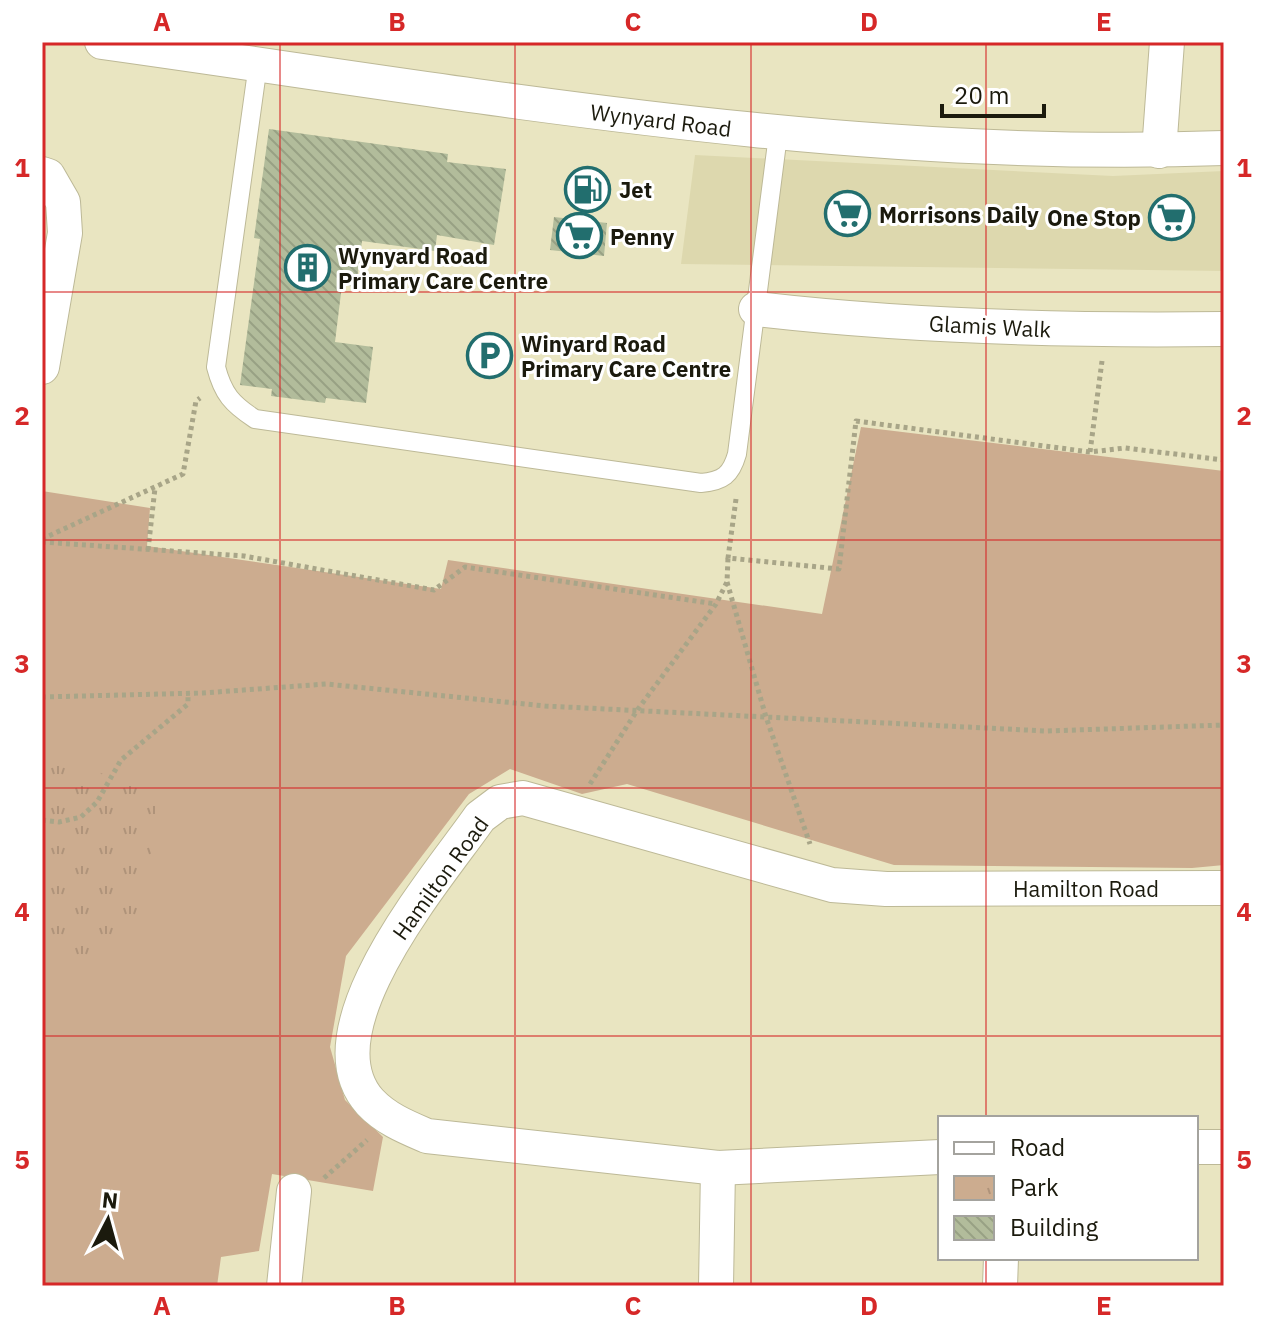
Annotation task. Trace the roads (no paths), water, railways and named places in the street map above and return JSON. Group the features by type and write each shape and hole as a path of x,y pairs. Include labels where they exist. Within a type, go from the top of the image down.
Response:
{"street":[{"name":"Wynyard Road","path":"102,42 778,135 902,145 1159,151 1224,148"},
{"path":"1159,151 1167,42"},
{"path":"42,174 48,176 63,202 65,233 42,367"},
{"name":"Glamis Walk","path":"756,309 903,321 1107,330 1224,329"},
{"name":"Hamilton Road","path":"938,1157 718,1168 427,1136 390,1120 368,1100 356,1074 354,1041 359,1008 374,971 480,817 500,802 523,798 823,883 886,889 1224,888"},
{"path":"1198,1147 1224,1147"},
{"path":"716,1286 718,1168"},
{"path":"284,1286 294,1198"},
{"path":"1000,1286 1001,1260"}],"lane":[{"path":"258,64 216,367 221,386 236,407 255,419 701,483 719,482 728,474 737,454 778,135"}],"place":[{"name":"Jet","path":"588,189"},
{"name":"Morrisons Daily","path":"848,214"},
{"name":"One Stop","path":"1172,217"},
{"name":"Penny","path":"579,236"},
{"name":"Wynyard Road Primary Care Centre","path":"307,268"},
{"name":"Winyard Road Primary Care Centre","path":"490,356"}]}
